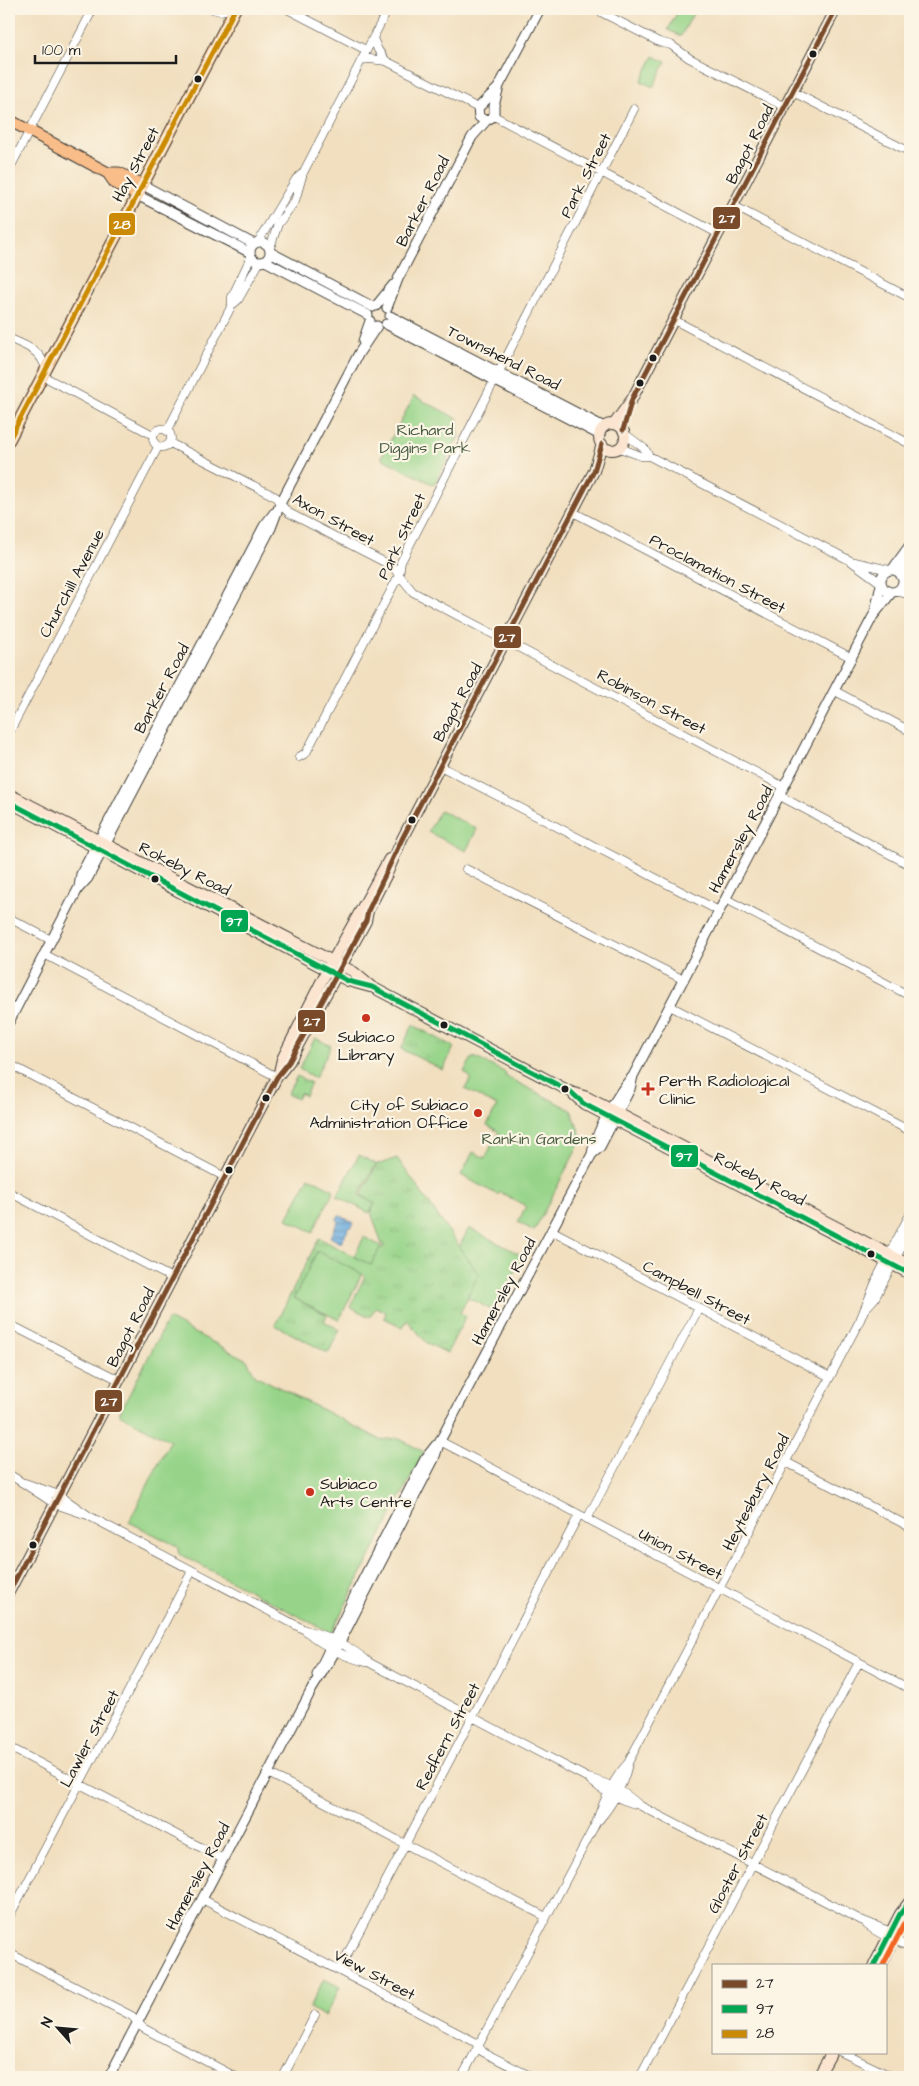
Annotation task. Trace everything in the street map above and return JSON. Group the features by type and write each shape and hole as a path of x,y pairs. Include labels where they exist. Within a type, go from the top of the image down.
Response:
{"main road":[{"name":"Hay Street","path":"9,440 235,9"},
{"name":"Bagot Road","path":"9,1592 225,1177 278,1077 289,1062 312,1018 335,968 366,921 368,911 402,839 594,472 611,432 632,399 836,9"},
{"path":"9,120 108,173 119,172 140,190"},
{"path":"611,432 616,449"},
{"name":"Bagot Road","path":"594,472 624,442 611,432"},
{"name":"Rokeby Road","path":"9,794 101,846 335,968 354,972 372,987 571,1092 587,1096 613,1114 891,1259 910,1265"},
{"name":"Rokeby Road","path":"9,802 101,846"},
{"name":"Rokeby Road","path":"891,1259 910,1274"},
{"path":"881,1964 900,1914 910,1901"},
{"path":"875,1964 910,1907"},
{"path":"818,2077 831,2054"}],"street":[{"path":"9,170 93,9"},
{"path":"212,9 220,11 231,9"},
{"path":"287,9 366,50"},
{"path":"167,431 232,305 238,300 270,250 280,219 295,201 303,172 388,9"},
{"name":"Barker Road","path":"9,1022 78,889 88,878 101,846 264,526 280,504 472,137 480,108 499,86 540,9"},
{"path":"594,9 659,42 671,45 681,54 785,108"},
{"path":"373,38 378,50 386,61"},
{"path":"361,60 374,59 386,61 492,114 719,234"},
{"name":"Barker Road","path":"472,137 492,114 499,86"},
{"path":"793,92 910,152"},
{"path":"480,108 490,103 492,114"},
{"name":"Park Street","path":"299,757 306,753 399,575 401,562 634,109"},
{"path":"232,305 232,297 253,249 296,179 303,172"},
{"path":"140,190 253,249"},
{"path":"734,206 910,298"},
{"name":"Townshend Road","path":"378,315 270,250 265,243 253,249 262,262 378,315 496,376 645,449 649,456"},
{"path":"674,320 910,444"},
{"path":"9,338 38,353 42,358 44,372 153,435"},
{"path":"159,429 167,431 171,438 170,442 165,447 158,447 153,440 153,435 159,429"},
{"name":"Axon Street","path":"170,442 276,497 289,513 392,566 413,592 506,640"},
{"name":"Churchill Avenue","path":"9,732 158,447"},
{"name":"Townshend Road","path":"616,449 641,456 649,456 851,561 881,584"},
{"name":"Proclamation Street","path":"572,512 852,658"},
{"path":"910,545 891,570 883,574 881,584 886,590 910,595"},
{"path":"894,592 902,586 902,577 910,552"},
{"name":"Townshend Road","path":"851,561 891,570"},
{"path":"891,570 902,577 910,586"},
{"name":"Hamersley Road","path":"108,2077 434,1459 440,1441 592,1154 600,1148 624,1086 634,1076 873,616 881,584"},
{"name":"Hamersley Road","path":"873,616 894,592"},
{"name":"Robinson Street","path":"506,640 784,786"},
{"path":"835,691 910,731"},
{"path":"440,766 719,911"},
{"path":"780,796 910,864"},
{"path":"466,869 684,980"},
{"path":"726,899 910,996"},
{"path":"9,918 51,940"},
{"path":"44,954 278,1077"},
{"path":"670,1006 910,1131"},
{"path":"9,1064 225,1177"},
{"path":"9,1192 172,1278"},
{"name":"Heytesbury Road","path":"463,2077 614,1791 620,1772 628,1763 864,1312 875,1298 910,1214"},
{"name":"Campbell Street","path":"552,1230 830,1378"},
{"name":"Heytesbury Road","path":"891,1259 910,1230"},
{"path":"587,1519 699,1308"},
{"path":"9,1324 119,1380"},
{"name":"Union Street","path":"440,1441 910,1689"},
{"path":"786,1462 910,1527"},
{"path":"9,1474 305,1630 315,1639 357,1652 370,1663 588,1778 598,1788 614,1791 910,1947"},
{"name":"Redfern Street","path":"339,1970 579,1515"},
{"name":"Lawler Street","path":"9,1917 192,1571"},
{"name":"Gloster Street","path":"640,2077 859,1662"},
{"path":"9,1747 223,1859"},
{"path":"268,1772 546,1917"},
{"name":"View Street","path":"202,1899 475,2042 479,2047 532,2077"},
{"path":"9,1953 132,2016 143,2028 236,2077"},
{"path":"283,2077 315,2015"},
{"path":"845,2054 894,2077"}],"green space":[{"path":"679,9 695,10 681,36 668,30"},
{"path":"654,56 666,62 653,87 641,81"},
{"name":"Richard Diggins Park","path":"414,396 458,419 458,438 434,485 381,458"},
{"path":"440,810 477,829 466,851 428,832"},
{"path":"413,1025 454,1047 443,1070 401,1049"},
{"path":"315,1038 331,1046 315,1078 299,1069"},
{"name":"Rankin Gardens","path":"472,1058 476,1058 506,1073 505,1076 571,1110 582,1139 534,1231 518,1222 526,1206 500,1192 498,1195 461,1175 473,1152 485,1158 499,1132 487,1125 497,1106 465,1089 471,1078 464,1072"},
{"path":"297,1076 311,1083 305,1096 300,1093 297,1099 287,1094"},
{"path":"359,1155 376,1164 359,1195 375,1203 369,1213 337,1196"},
{"path":"397,1158 479,1274 460,1313 466,1316 447,1353 427,1343 407,1320 403,1327 384,1318 386,1312 376,1307 370,1317 350,1307 365,1276 317,1252 294,1298 327,1315 324,1321 340,1330 328,1353 275,1325 319,1238 371,1265 380,1247 383,1248 384,1246 382,1245 371,1212 375,1203 361,1195 378,1163"},
{"path":"309,1177 334,1190 313,1232 287,1219"},
{"path":"469,1228 523,1256 494,1311 467,1297 479,1274 459,1247"},
{"path":"364,1237 381,1246 371,1265 354,1256"},
{"path":"317,1251 362,1274 339,1320 294,1298"},
{"path":"168,1319 247,1360 255,1375 381,1440 398,1438 424,1452 331,1633 179,1554 177,1546 129,1522 170,1441 119,1414"},
{"path":"324,1979 340,1987 325,2016 309,2008"}],"water":[{"path":"339,1215 354,1223 341,1243 330,1237 338,1222"}],"transit line":[{"name":"28","path":"9,440 235,9"},
{"name":"27","path":"623,430 632,399 836,9"},
{"name":"27","path":"9,1592 277,1077 289,1062 366,921 368,911 402,839 594,471 602,444"},
{"name":"97","path":"9,802 348,981 372,987 571,1092 584,1104 910,1274"},
{"name":"97","path":"875,1964 900,1914 910,1901"},
{"path":"884,1964 910,1913"}],"place":[{"name":"Subiaco Library","path":"366,1018"},
{"name":"Perth Radiological Clinic","path":"648,1089"},
{"name":"City of Subiaco Administration Office","path":"478,1113"},
{"name":"Subiaco Arts Centre","path":"310,1492"}]}
